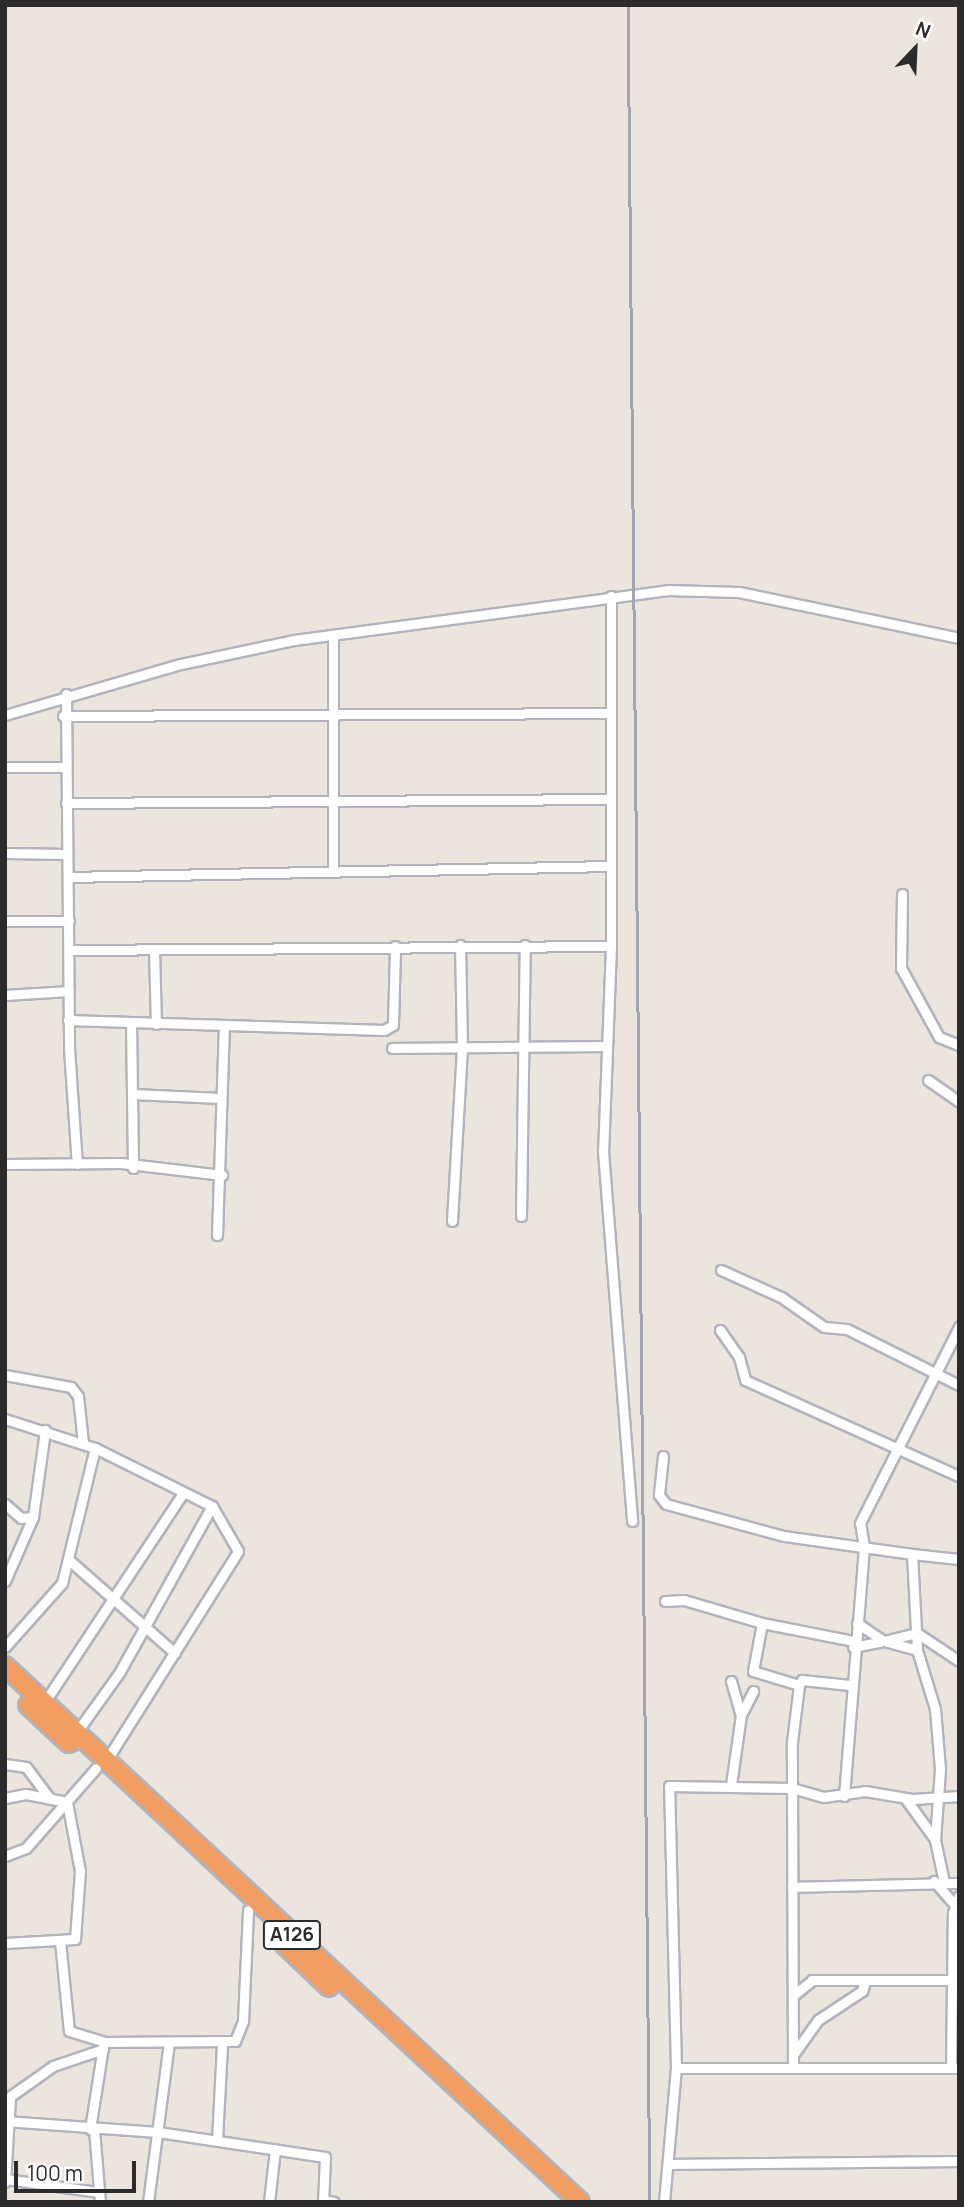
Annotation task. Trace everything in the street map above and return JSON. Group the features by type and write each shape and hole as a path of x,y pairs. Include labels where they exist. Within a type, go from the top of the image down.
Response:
{"highway":[{"name":"A126","path":"5,1666 76,1734 101,1765 248,1910 563,2202"},
{"name":"A126","path":"5,1683 101,1765 580,2202"}],"street":[{"path":"5,715 66,694 181,664 333,635 611,596 720,590 959,638"},
{"path":"611,596 611,946 603,1046 603,1151 632,1521"},
{"path":"333,635 330,715 333,872"},
{"path":"66,694 63,716 69,921 68,1020 77,1164"},
{"path":"63,716 609,713"},
{"path":"5,767 65,767"},
{"path":"66,803 610,799"},
{"path":"5,853 67,854"},
{"path":"68,877 610,866"},
{"path":"902,894 901,968 939,1037 959,1045"},
{"path":"5,921 69,921"},
{"path":"69,950 460,945 611,946"},
{"path":"452,1221 462,1047 460,945"},
{"path":"521,1216 526,1049 524,945"},
{"path":"68,1020 389,1028 395,946"},
{"path":"154,949 156,1024"},
{"path":"5,995 69,991"},
{"path":"131,1022 133,1168"},
{"path":"217,1235 222,1175 224,1025"},
{"path":"392,1048 526,1049 603,1046"},
{"path":"928,1080 959,1102"},
{"path":"132,1094 221,1097"},
{"path":"5,1164 77,1164 222,1175"},
{"path":"721,1270 781,1297 824,1327 847,1329 959,1385"},
{"path":"844,1796 850,1685 864,1547 860,1523 959,1327"},
{"path":"720,1330 739,1357 745,1380 959,1476"},
{"path":"5,1375 71,1387 78,1395 83,1443"},
{"path":"5,1419 95,1448 212,1506 238,1550 175,1653 101,1765 26,1848 5,1856"},
{"path":"5,1581 33,1517 45,1430"},
{"path":"5,1647 62,1583 95,1448"},
{"path":"663,1456 659,1495 666,1504 784,1536 959,1559"},
{"path":"44,1703 183,1493"},
{"path":"5,1504 21,1518 33,1517"},
{"path":"76,1734 145,1627 212,1506"},
{"path":"676,2068 955,2068 953,1980 957,1942 956,1900 939,1882 935,1840 940,1769 935,1709 917,1650 912,1554"},
{"path":"69,1560 175,1653"},
{"path":"665,1601 684,1600 762,1623 854,1644 884,1641 917,1633 959,1661"},
{"path":"762,1623 753,1671 799,1685"},
{"path":"856,1623 884,1641 917,1650"},
{"path":"793,2066 792,1788 799,1685 802,1680 850,1685"},
{"path":"731,1681 741,1715"},
{"path":"730,1785 741,1715 753,1691"},
{"path":"5,1764 26,1767 49,1798"},
{"path":"664,2202 676,2068 667,1793 672,1782 792,1788 844,1796 865,1791 905,1798 959,1796"},
{"path":"5,1798 49,1798 67,1802"},
{"path":"905,1798 935,1840"},
{"path":"5,1943 75,1939 80,1871 67,1802"},
{"path":"792,1886 959,1883"},
{"path":"104,2046 92,2129 100,2197 5,2181 7,2099 53,2066 104,2046 235,2041 243,2021 248,1910"},
{"path":"60,1941 65,2029 104,2046"},
{"path":"794,1996 812,1980 867,1985 953,1980"},
{"path":"793,2055 818,2020 867,1985"},
{"path":"148,2202 169,2043"},
{"path":"217,2140 222,2043"},
{"path":"8,2121 158,2133 325,2157 323,2201 334,2202"},
{"path":"269,2202 275,2149"},
{"path":"669,2164 959,2161"}],"railway":[{"path":"628,5 650,2202"}]}
